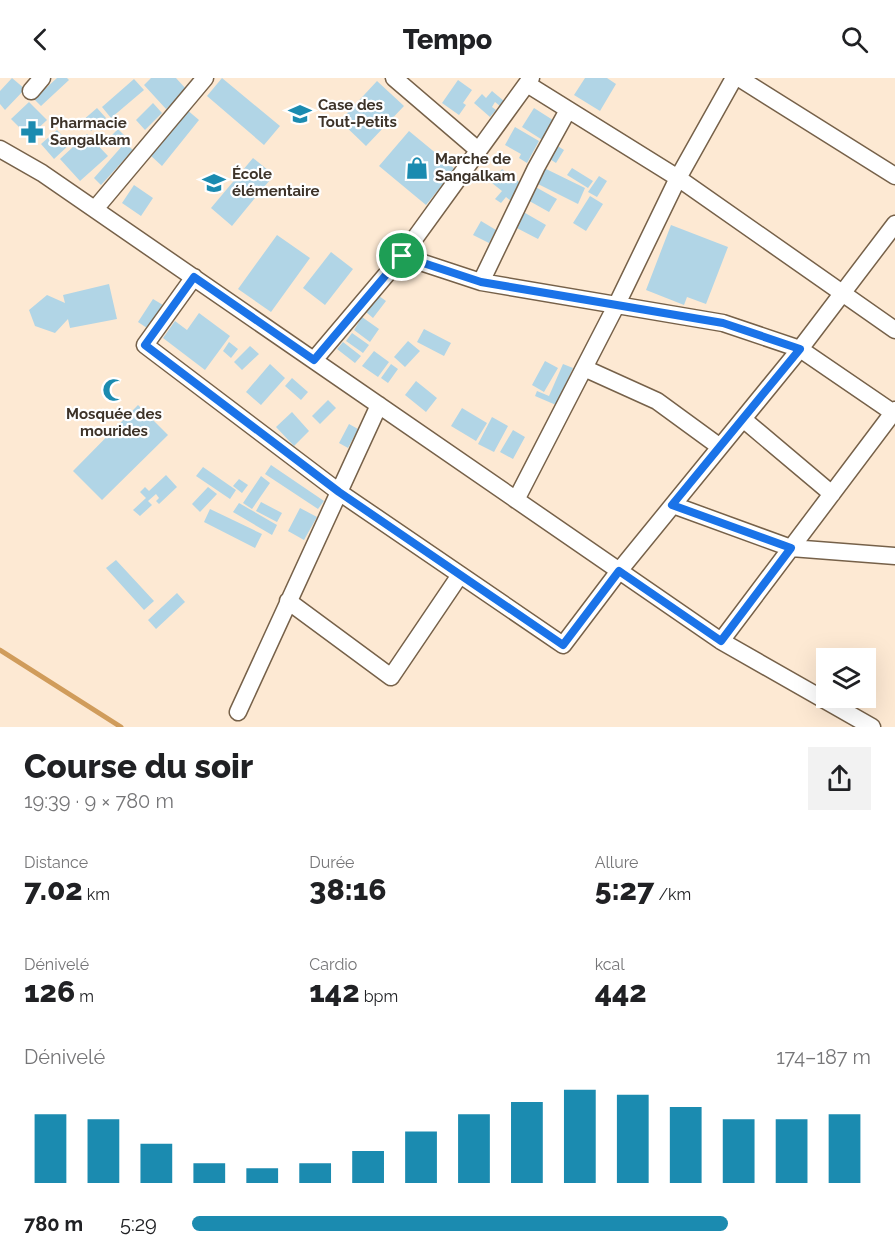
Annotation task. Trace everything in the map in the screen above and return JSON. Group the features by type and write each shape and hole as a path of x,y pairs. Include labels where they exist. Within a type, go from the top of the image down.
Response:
{"street":[{"path":"31,91 42,78"},
{"path":"95,209 205,78"},
{"path":"394,78 478,150"},
{"path":"516,500 585,368 678,178 734,78"},
{"path":"739,78 895,176"},
{"path":"314,360 402,256 529,81 568,110 678,178 895,330"},
{"path":"481,282 536,168 568,110"},
{"path":"0,149 42,173 95,209 721,641 872,727"},
{"path":"194,277 145,345 339,492 563,645 619,571 800,349 895,224"},
{"path":"402,256 481,282 723,323 800,349 894,412 721,641"},
{"path":"585,368 657,401 720,447"},
{"path":"238,712 379,405"},
{"path":"743,419 832,494"},
{"path":"672,505 791,548 895,556"},
{"path":"288,601 391,677 460,575"}],"building":[{"path":"12,78 25,89 5,110 0,104 0,91"},
{"path":"57,78 69,80 41,106 34,99"},
{"path":"151,78 176,78 187,90 166,109 144,85"},
{"path":"222,78 280,126 264,145 207,96"},
{"path":"585,78 607,78 616,84 600,111 574,95"},
{"path":"134,79 144,90 111,118 102,107"},
{"path":"458,80 472,90 463,103 466,105 459,115 442,103"},
{"path":"377,81 404,106 366,146 340,121"},
{"path":"492,91 504,101 500,106 495,102 492,107 496,110 490,117 474,103 482,94 486,98"},
{"path":"29,102 47,120 29,137 11,119"},
{"path":"153,103 162,113 145,130 136,120"},
{"path":"97,108 106,118 91,131 82,121"},
{"path":"534,108 556,122 544,141 522,127"},
{"path":"186,109 199,120 162,166 149,154"},
{"path":"515,127 539,141 527,163 519,158 521,154 505,145"},
{"path":"118,129 128,139 125,143 133,150 101,185 94,178 123,145 112,135"},
{"path":"57,130 70,144 54,159 41,144"},
{"name":"Marche de Sangalkam","path":"409,131 455,169 426,205 379,166"},
{"path":"87,134 108,156 80,181 60,159"},
{"path":"553,143 564,150 556,163 545,156"},
{"path":"253,158 274,175 232,226 211,208"},
{"path":"542,167 585,188 578,204 534,182"},
{"path":"572,168 593,181 588,188 567,175"},
{"path":"502,169 523,185 511,201 506,197 501,203 495,199 502,191 492,183"},
{"path":"599,176 607,181 597,197 588,192"},
{"path":"134,185 153,198 141,216 122,203"},
{"path":"532,185 557,199 549,212 524,198"},
{"path":"590,196 603,204 586,231 573,223"},
{"path":"520,210 546,225 538,239 511,225"},
{"path":"481,221 496,230 489,243 473,235"},
{"path":"671,225 728,247 706,304 687,297 684,305 646,290"},
{"path":"277,235 310,258 271,312 238,289"},
{"path":"331,252 353,269 325,305 303,288"},
{"path":"109,284 117,319 70,328 68,319 55,333 35,326 29,310 47,295 65,303 63,295"},
{"path":"379,296 386,301 373,318 366,312"},
{"path":"153,299 163,305 147,328 138,322"},
{"path":"199,313 230,336 205,370 163,338 175,321 187,330"},
{"path":"362,317 379,329 370,342 354,330"},
{"path":"424,329 451,343 444,356 417,342"},
{"path":"352,333 369,345 363,353 346,341"},
{"path":"408,341 420,351 405,367 394,357"},
{"path":"229,342 238,349 231,358 223,351"},
{"path":"343,342 361,356 355,363 337,349"},
{"path":"250,346 259,354 242,370 234,362"},
{"path":"374,351 389,362 378,377 362,366"},
{"path":"545,361 558,368 544,392 532,385"},
{"path":"270,364 285,378 261,405 246,392"},
{"path":"391,364 398,369 388,383 381,378"},
{"path":"563,364 573,368 556,405 535,396 537,391 549,396"},
{"path":"292,378 308,392 301,400 285,386"},
{"path":"416,381 437,398 426,412 405,395"},
{"path":"328,400 336,408 320,424 312,416"},
{"path":"138,405 168,435 102,500 73,471"},
{"path":"462,408 487,423 476,441 451,426"},
{"path":"292,412 309,431 294,446 276,427"},
{"path":"492,417 508,426 494,452 478,444"},
{"path":"349,424 358,429 348,448 339,443"},
{"path":"513,430 525,437 513,459 500,452"},
{"path":"271,465 324,501 318,509 265,474"},
{"path":"203,467 236,490 230,499 196,476"},
{"path":"166,475 177,487 159,504 156,501 159,498 156,494 148,501 152,505 140,516 133,510 146,498 140,492 145,487 149,491"},
{"path":"261,476 270,483 252,509 243,503"},
{"path":"239,479 248,485 242,493 233,486"},
{"path":"208,487 217,494 200,512 192,504"},
{"path":"261,502 282,513 277,522 256,511"},
{"path":"239,503 277,525 272,535 233,512"},
{"path":"300,508 317,517 304,540 288,531"},
{"path":"210,509 262,534 255,548 204,522"},
{"path":"116,560 154,601 144,610 106,568"},
{"path":"177,593 185,602 156,629 148,620"}],"waterway":[{"path":"0,650 121,727"}],"place":[{"name":"Case des Tout-Petits","path":"300,114"},
{"name":"Pharmacie Sangalkam","path":"32,132"},
{"name":"Marche de Sangalkam","path":"417,168"},
{"name":"École élémentaire","path":"214,183"},
{"name":"Mosquée des mourides","path":"114,390"}],"route":[{"path":"402,256 481,282 723,323 800,349 672,505 791,548 721,641 619,571 563,645 339,492 145,345 194,277 314,360 402,256"}]}
